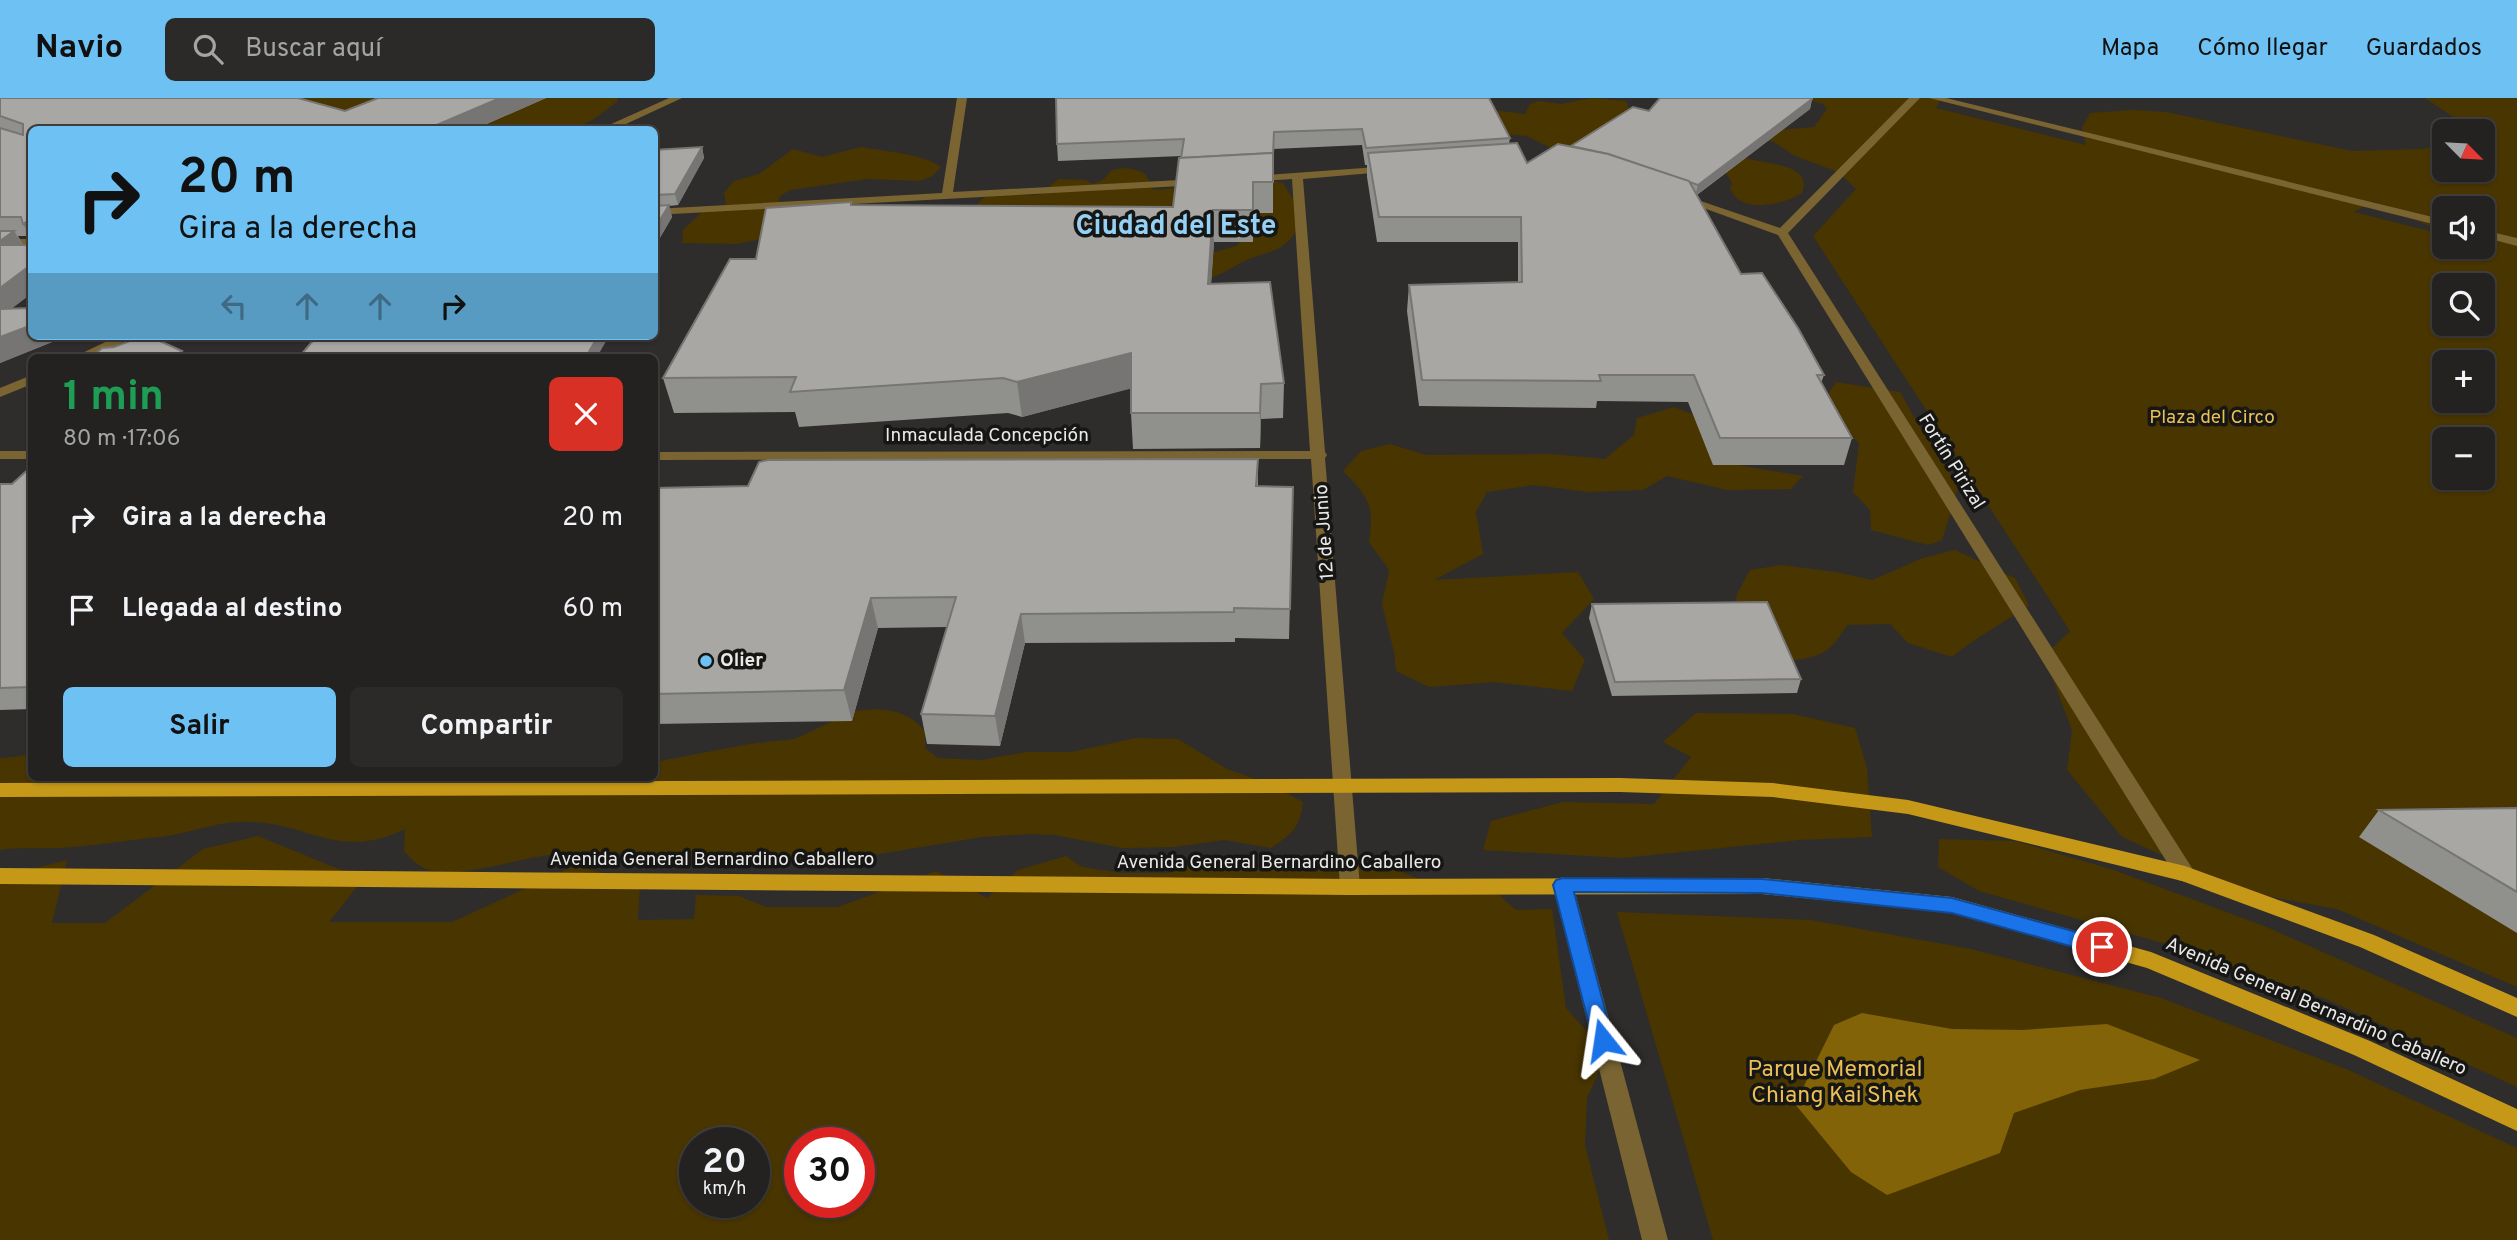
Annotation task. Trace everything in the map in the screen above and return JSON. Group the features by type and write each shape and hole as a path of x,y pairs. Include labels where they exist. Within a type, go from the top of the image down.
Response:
{"main road":[{"path":"0,790 1620,785 1773,790 1908,807 2185,874 2367,941 2517,1008"},
{"name":"Avenida General Bernardino Caballero","path":"0,876 1350,887 1762,886 1952,905 2151,961 2362,1048 2517,1120"}],"street":[{"path":"612,126 677,98"},
{"path":"947,197 962,98"},
{"path":"1670,194 1782,233 1915,98"},
{"path":"1934,98 2432,221"},
{"path":"1243,179 1407,168"},
{"name":"12 de Junio","path":"1297,176 1320,455 1350,887"},
{"path":"658,212 1216,181"},
{"name":"Fortín Pirizal","path":"1782,233 2185,874"},
{"path":"2495,236 2517,242"},
{"path":"0,243 28,243"},
{"path":"88,354 120,340"},
{"path":"0,393 28,381"},
{"path":"0,455 28,455"},
{"name":"Inmaculada Concepción","path":"658,456 1320,455"},
{"path":"1563,885 1655,1240"}],"green space":[{"path":"203,98 403,98 446,126 252,126"},
{"path":"531,98 617,98 618,101 581,126 482,126"},
{"path":"1592,98 1626,101 1630,111 1601,144 1551,148 1527,136 1506,134 1492,110 1525,114 1530,104 1538,101 1561,104"},
{"name":"Plaza del Circo","path":"1803,98 1941,98 1936,108 2086,145 2082,128 2090,113 2133,110 2166,112 2352,151 2432,147 2432,182 2496,182 2496,119 2456,119 2425,98 2517,98 2517,987 2337,909 2244,892 2122,837 2067,770 2072,730 2044,656 2070,631 1813,236 1856,189 1838,172 1795,156 1774,142 1738,133 1730,136 1728,140 1743,157 1793,170 1800,175 1804,183 1802,193 1784,201 1763,205 1743,202 1730,188 1732,183 1723,170 1722,157 1707,148 1706,143 1676,132 1662,108 1709,110 1717,106 1740,107 1750,111 1759,126 1767,131 1814,127 1827,109 1823,104"},
{"path":"861,147 914,156 941,167 931,177 919,181 867,179 790,190 780,196 778,201 800,205 768,235 736,244 682,243 683,230 701,213 726,204 724,193 734,181 759,174 793,149 822,157"},
{"path":"1125,168 1144,173 1153,190 1272,181 1283,183 1293,199 1297,229 1279,248 1201,281 1211,253 1236,246 1242,240 1175,203 1166,208 979,211 976,205 988,194 1038,195 1059,179 1085,180 1093,184 1103,180 1112,170"},
{"path":"1836,382 1900,392 1958,489 1942,540 1928,545 1871,530 1870,510 1853,492 1859,444 1824,400"},
{"path":"1674,407 1713,422 1726,463 1803,476 1791,489 1727,490 1667,476 1643,490 1588,492 1534,485 1487,492 1476,512 1483,554 1434,580 1578,572 1594,599 1562,633 1585,660 1572,691 1493,682 1429,687 1396,671 1382,604 1389,570 1369,542 1371,519 1368,502 1343,471 1361,451 1390,444 1427,455 1552,454 1605,459 1634,435 1637,418"},
{"path":"1955,550 2015,578 2029,605 1952,657 1908,643 1890,624 1847,625 1834,644 1821,654 1783,662 1735,605 1737,594 1750,570 1782,565 1872,580 1923,558"},
{"path":"876,709 909,717 925,731 925,748 938,758 981,760 1027,752 1071,752 1136,738 1178,739 1227,769 1267,783 1303,802 1302,811 1294,830 1271,848 1224,840 1174,847 1123,848 1054,835 1030,834 982,837 879,854 828,858 658,858 627,853 582,852 447,872 425,869 410,858 404,851 405,829 381,838 359,842 339,841 283,826 239,822 170,836 59,848 0,850 0,758 28,755 28,781 658,781 658,761 749,744 795,739 854,711"},
{"path":"1696,713 1793,714 1855,728 1867,768 1872,837 1799,840 1623,858 1483,850 1491,821 1563,802 1654,804 1691,757 1663,742"},
{"path":"258,836 363,879 329,922 452,922 574,866 640,882 638,920 694,919 696,895 739,896 766,907 838,907 936,871 987,898 1018,870 1066,856 1082,867 1122,873 1169,873 1209,858 1262,871 1320,863 1389,867 1439,887 1489,886 1516,910 1552,909 1566,1008 1607,1054 1587,1098 1585,1145 1609,1240 0,1240 0,877 67,860 52,923 105,923 203,849"},
{"path":"1939,839 2015,841 2114,870 2264,926 2517,1038 2517,1087 2326,999 2173,946 1979,891 1938,867"},
{"name":"Parque Memorial Chiang Kai Shek","path":"1617,912 1811,920 1971,949 2161,998 2346,1069 2517,1148 2517,1240 1713,1240"}],"shaded area":[{"path":"1862,1013 1952,1029 2022,1030 2107,1024 2200,1060 2154,1079 2080,1090 2014,1113 2000,1153 1887,1195 1851,1172 1795,1104 1834,1025"}],"building":[{"path":"0,98 298,98 345,111 378,98 500,98 434,126 28,126 28,221 23,224 21,217 0,217 0,128 23,135 23,124 0,116"},
{"path":"1056,98 1489,98 1510,138 1366,148 1362,129 1274,132 1273,155 1181,158 1184,139 1057,144"},
{"path":"1660,98 1812,99 1698,185 1608,154 1571,146 1633,107 1649,111"},
{"path":"1517,143 1527,163 1558,144 1608,154 1689,181 1741,274 1762,273 1798,328 1824,375 1817,375 1852,438 1720,438 1694,375 1599,375 1601,381 1422,380 1409,285 1522,282 1521,217 1379,217 1368,153"},
{"path":"702,147 675,194 658,195 658,150"},
{"path":"1273,153 1273,182 1253,182 1253,210 1213,210 1208,284 1270,282 1284,383 1261,384 1260,413 1131,413 1131,353 1017,382 1003,378 790,392 796,377 663,378 730,259 756,259 766,208 851,202 851,205 1173,207 1179,158"},
{"path":"669,205 658,223 658,206"},
{"path":"0,231 14,231 0,241"},
{"path":"0,245 28,245 28,267 0,288"},
{"path":"28,308 28,326 0,337 0,309"},
{"path":"132,340 158,340 182,351 178,354 95,354 102,348"},
{"path":"314,340 596,340 588,354 302,354"},
{"path":"1258,459 1256,486 1293,487 1290,609 1021,614 995,716 921,714 956,597 871,598 844,690 658,694 658,488 748,486 759,462"},
{"path":"28,470 28,687 0,688 0,484 12,484"},
{"path":"1767,602 1801,679 1615,682 1592,604"},
{"path":"2517,808 2517,892 2379,810"}],"place":[{"name":"Olier","path":"706,661"}],"district":[{"name":"Ciudad del Este","path":"1176,227"}],"route":[{"path":"1603,1040 1563,885 1762,886 1952,905 2102,947"}]}
